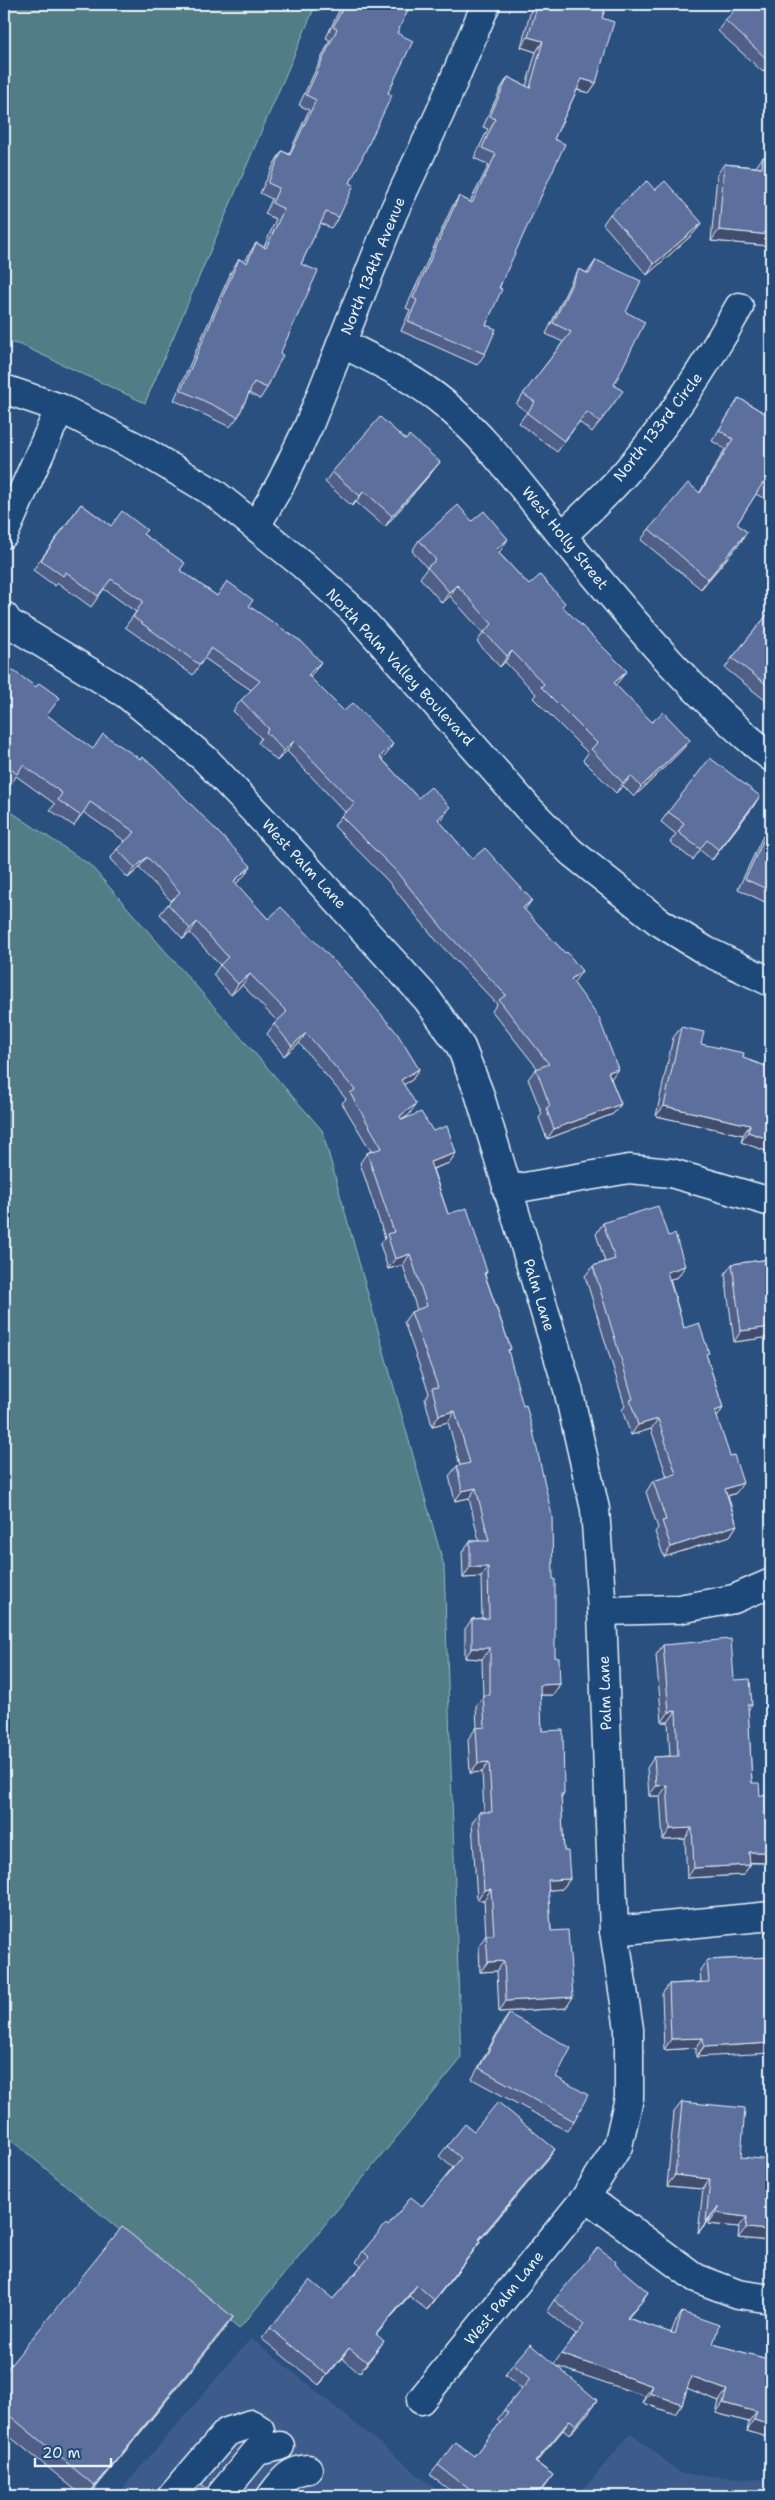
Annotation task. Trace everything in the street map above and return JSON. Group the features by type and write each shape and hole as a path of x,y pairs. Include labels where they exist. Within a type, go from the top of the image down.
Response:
{"street":[{"name":"North 134th Avenue","path":"256,526 281,483 309,425 393,213 440,112 486,4"},
{"name":"North 133rd Circle","path":"562,536 626,472 651,440 710,360 739,307"},
{"name":"West Holly Street","path":"341,343 399,372 444,404 492,448 562,536 671,664 731,725 771,756"},
{"name":"North Palm Valley Boulevard","path":"4,389 60,408 140,449 214,493 256,526 353,610 527,807 570,852 613,888 666,926 706,951 771,982"},
{"path":"4,534 60,408"},
{"name":"West Palm Lane","path":"4,616 9,623 126,694 204,759 279,837 427,999 461,1047 479,1093 507,1190"},
{"path":"507,1190 628,1169 671,1173 771,1202"},
{"name":"Palm Lane","path":"507,1190 570,1398 595,1509 602,1611 614,1931 629,2029 628,2098 618,2146 586,2196"},
{"path":"602,1611 679,1609 734,1599 771,1583"},
{"path":"614,1931 771,1916"},
{"path":"586,2196 696,2278 738,2294 771,2299"},
{"name":"West Palm Lane","path":"421,2400 586,2196"},
{"path":"172,2496 227,2432 251,2424 270,2438 257,2450 220,2496"},
{"path":"271,2496 286,2476 296,2470 308,2469"}],"shaded area":[{"path":"251,2338 444,2496 116,2496"},
{"path":"631,2433 682,2474 771,2480 771,2496 578,2496"}],"green space":[{"path":"4,4 316,4 145,403 21,345 4,341"},
{"path":"4,807 90,865 322,1130 444,1566 461,2059 239,2329 4,2134"}],"building":[{"path":"345,4 411,4 397,33 413,41 388,93 392,95 350,183 354,185 339,217 326,212 301,264 318,271 280,354 283,355 267,388 254,382 238,417 181,390 239,259 247,263 256,243 266,248 284,209 272,203 279,188 268,183 282,151 290,155 316,100 306,95 337,29 333,27"},
{"path":"538,4 607,4 602,18 614,22 596,83 582,79 554,139 565,144 499,288 502,289 486,325 496,329 485,354 408,321 417,300 413,298 459,196 472,203 496,154 482,148 495,119 490,116 508,77 530,88 543,41 528,37"},
{"path":"741,4 771,4 770,62 725,20"},
{"path":"763,157 771,157 771,235 719,230 724,164 762,168"},
{"path":"647,181 655,190 665,181 702,223 654,264 610,214"},
{"path":"596,260 641,281 626,312 645,322 614,385 623,391 600,422 587,412 564,441 527,413 535,402 523,394 571,332 553,323 579,269 589,274"},
{"path":"739,398 771,417 771,488 763,483 737,524 747,532 708,579 649,529 688,483 700,493 733,439 719,430"},
{"path":"380,417 406,440 409,435 440,462 392,516 364,491 360,496 332,472"},
{"path":"81,504 111,526 122,511 147,530 143,534 185,563 180,570 217,596 227,581 253,600 249,606 302,642 321,662 308,675 344,711 353,703 393,744 380,757 418,798 431,787 450,807 438,819 472,859 485,848 532,900 523,908 565,953 567,952 582,971 571,979 599,1018 618,1069 608,1072 621,1104 554,1129 546,1108 550,1106 536,1069 549,1064 499,1000 506,995 444,930 395,870 341,816 355,804 294,741 284,751 266,732 269,729 241,700 260,681 211,648 200,665 133,617 143,601 111,579 98,596 66,572 63,576 41,560"},
{"path":"458,505 472,521 484,511 508,539 496,550 529,585 540,575 565,603 562,606 627,671 614,683 652,722 663,712 690,740 641,787 631,776 623,783 591,749 597,743 541,687 544,684 512,651 507,656 484,632 492,624 457,585 449,592 427,567 436,560 419,540"},
{"path":"771,610 771,688 732,658"},
{"path":"4,664 36,687 39,683 60,698 47,715 93,749 103,734 140,759 142,757 153,765 251,866 234,881 268,919 281,907 345,972 397,1033 419,1069 401,1080 416,1104 400,1116 402,1120 421,1112 433,1131 447,1126 456,1153 430,1162 448,1214 467,1208 487,1272 484,1273 511,1349 508,1350 523,1406 526,1405 533,1431 552,1516 553,1579 555,1579 555,1657 559,1658 560,1684 540,1685 542,1731 563,1730 564,1794 561,1794 564,1851 568,1851 570,1879 548,1880 551,1931 568,1930 573,1997 506,2001 504,1961 488,1962 486,1935 494,1935 491,1889 484,1890 479,1812 492,1812 489,1762 478,1763 476,1728 485,1727 483,1695 490,1695 490,1648 472,1648 472,1619 489,1618 488,1567 470,1567 470,1541 489,1541 476,1488 462,1491 457,1466 470,1463 455,1411 439,1415 432,1388 438,1387 411,1312 427,1306 410,1254 395,1259 387,1234 394,1232 367,1153 382,1148 350,1093 355,1090 306,1033 292,1046 274,1024 287,1012 250,974 238,984 220,965 228,957 197,922 190,929 168,904 180,892 147,857 135,868 117,849 135,832 90,802 81,816 58,800 62,793 23,765 17,774 4,764"},
{"path":"710,758 760,796 719,850 707,840 700,849 678,832 684,823 668,812"},
{"path":"771,824 771,891 745,879"},
{"path":"681,1027 704,1032 701,1044 744,1053 743,1058 771,1068 771,1140 748,1132 750,1125 664,1106"},
{"path":"658,1206 668,1236 675,1234 685,1266 667,1272 684,1328 699,1323 709,1353 706,1354 723,1408 715,1411 730,1456 734,1455 743,1483 725,1489 737,1525 671,1547 662,1521 666,1520 653,1481 676,1474 658,1419 638,1425 630,1400 633,1399 593,1266 615,1259 603,1223"},
{"path":"771,1259 771,1327 741,1331 732,1264"},
{"path":"731,1639 734,1680 750,1679 752,1705 748,1705 752,1783 759,1783 760,1796 771,1795 771,1852 749,1852 750,1865 694,1868 692,1828 670,1829 667,1785 656,1786 654,1757 678,1756 676,1711 669,1712 663,1645"},
{"path":"771,1957 771,2043 704,2047 703,2038 671,2039 669,1984 709,1982 707,1960"},
{"path":"509,2014 571,2048 556,2077 588,2095 574,2121 479,2068"},
{"path":"498,2102 555,2149 479,2239 481,2241 434,2300 417,2285 376,2334 384,2341 367,2362 349,2348 327,2375 270,2328 310,2280 333,2299 369,2257 363,2251 386,2224 388,2226 411,2197 422,2206 461,2158 447,2146 465,2124 474,2131"},
{"path":"682,2102 745,2108 741,2157 771,2160 771,2230 746,2228 747,2217 716,2213 718,2207 706,2222 710,2179 675,2175"},
{"path":"122,2227 233,2317 95,2486 4,2411 4,2373"},
{"path":"598,2247 648,2292 627,2318 675,2334 682,2312 719,2325 713,2344 771,2360 771,2425 754,2420 757,2412 723,2403 727,2390 691,2377 682,2404 650,2393 653,2386 561,2354 584,2325 554,2300"},
{"path":"530,2344 597,2400 576,2425 570,2420 535,2462 553,2475 536,2496 478,2496 438,2465 455,2442 474,2456 508,2413 504,2410 530,2379 513,2364"},
{"path":"201,2484 217,2496 189,2496"}]}
